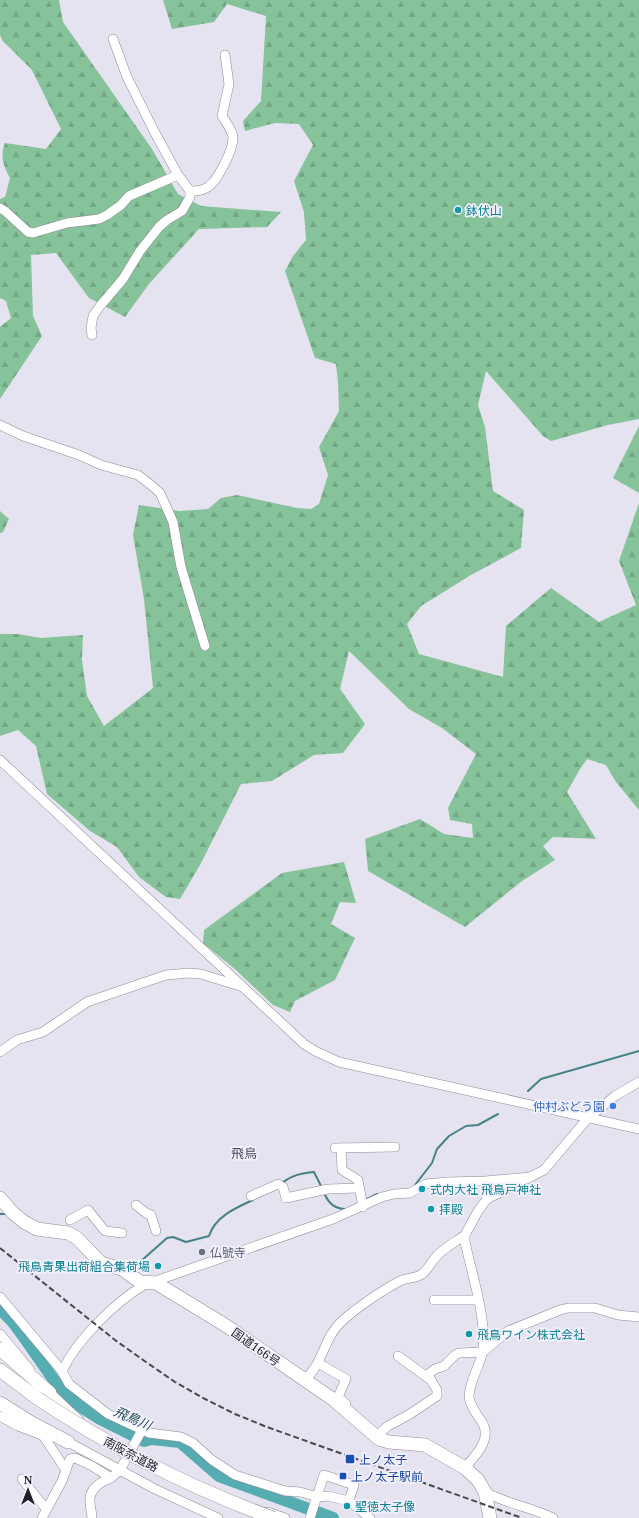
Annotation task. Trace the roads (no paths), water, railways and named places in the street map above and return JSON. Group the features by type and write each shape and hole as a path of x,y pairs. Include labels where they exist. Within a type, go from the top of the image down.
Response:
{"highway":[{"name":"国道166号","path":"0,1198 13,1213 24,1222 37,1229 68,1233 77,1238 101,1263 125,1272 140,1282 156,1283 225,1325 334,1400 379,1439 389,1442 425,1445 464,1468 478,1480 485,1492 490,1518"},
{"path":"0,1349 50,1393"},
{"name":"南阪奈道路","path":"0,1370 36,1399 125,1452 206,1492 272,1518"},
{"name":"南阪奈道路","path":"0,1375 80,1430 153,1471 204,1495 262,1518"},
{"path":"0,1403 30,1422 68,1442"}],"street":[{"path":"92,335 91,328 93,316 123,279 140,251 159,227 182,211 189,201 190,191 178,175 154,131 127,77 113,39"},
{"path":"190,191 199,191 208,187 216,176 232,147 233,136 222,116 229,84 225,55"},
{"path":"0,208 5,210 28,232 33,233 67,223 99,219 121,205 129,196 178,175"},
{"path":"0,425 24,436 79,455 101,465 138,476 160,493 173,522 181,567 205,646"},
{"path":"0,760 242,987 304,1044 315,1051 339,1062 639,1129"},
{"path":"0,1052 18,1040 43,1032 87,1002 166,975 189,973 201,974 242,987"},
{"path":"304,1380 311,1374 318,1363 326,1349 326,1342 340,1322 375,1296 402,1280 422,1274 439,1253 465,1235 478,1211 487,1199 544,1170 588,1118 615,1096 639,1082"},
{"path":"362,1204 358,1180 342,1170 338,1148 395,1147"},
{"path":"62,1371 68,1359 98,1322 134,1291 144,1286 285,1236 382,1196 410,1193 426,1184 447,1182 485,1182 531,1177"},
{"path":"251,1196 280,1186 286,1198 323,1190 359,1188"},
{"path":"136,1205 151,1215 156,1231"},
{"path":"70,1220 88,1210 106,1231 122,1233"},
{"path":"464,1468 480,1450 484,1442 484,1426 471,1404 469,1396 483,1352 482,1324 465,1242 465,1235"},
{"path":"0,1297 62,1371 70,1384 108,1414 142,1431 154,1435 181,1437 193,1443 212,1460 235,1475 285,1491 300,1492 317,1498 328,1496 349,1501 370,1518"},
{"path":"434,1300 478,1300"},
{"path":"426,1376 434,1369 444,1366 455,1355 460,1353 483,1352 508,1331 538,1318 568,1308 595,1308 618,1315 639,1317"},
{"path":"0,1334 50,1393 83,1423 214,1491 285,1518"},
{"path":"376,1436 388,1426 410,1414 437,1396 435,1386 426,1376 398,1356"},
{"path":"318,1363 346,1379 338,1397 350,1407 354,1413 352,1416"},
{"path":"0,1416 18,1426 42,1434 89,1454"},
{"path":"92,1518 89,1501 91,1493 100,1483 111,1478 120,1470 142,1431"},
{"path":"42,1434 66,1470"},
{"path":"68,1442 120,1470 218,1518"},
{"path":"42,1518 55,1495 70,1459 75,1458 92,1466 111,1478"},
{"path":"310,1518 325,1475 354,1485 349,1501"},
{"path":"22,1479 46,1509"},
{"path":"485,1492 509,1503 538,1511 552,1518"}],"waterway":[{"path":"528,1091 541,1079 639,1051"},
{"path":"415,1185 432,1163 437,1149 449,1136 466,1126 478,1125 498,1114"},
{"path":"282,1183 297,1175 314,1172 322,1188"},
{"path":"324,1193 333,1205 346,1209"},
{"path":"365,1200 377,1194"},
{"path":"132,1269 167,1238 173,1237 186,1242 209,1236 212,1229 221,1218 253,1200"},
{"path":"0,1214 6,1214"},
{"name":"飛鳥川","path":"0,1309 12,1321 56,1383 78,1405 100,1419 144,1441 152,1439 180,1442 219,1476 333,1518"}],"railway":[{"path":"0,1248 115,1340 175,1382 205,1399 235,1414 267,1427 522,1518"}],"place":[{"name":"鉢伏山","path":"458,210"},
{"name":"仲村ぶどう園","path":"613,1106"},
{"name":"式内大社 飛鳥戸神社","path":"422,1189"},
{"name":"拝殿","path":"431,1209"},
{"name":"仏號寺","path":"202,1252"},
{"name":"飛鳥青果出荷組合集荷場","path":"158,1266"},
{"name":"飛鳥ワイン株式会社","path":"469,1334"},
{"name":"上ノ太子","path":"350,1459"},
{"name":"上ノ太子駅前","path":"343,1476"},
{"name":"聖徳太子像","path":"347,1506"}],"district":[{"name":"飛鳥","path":"244,1153"}]}
